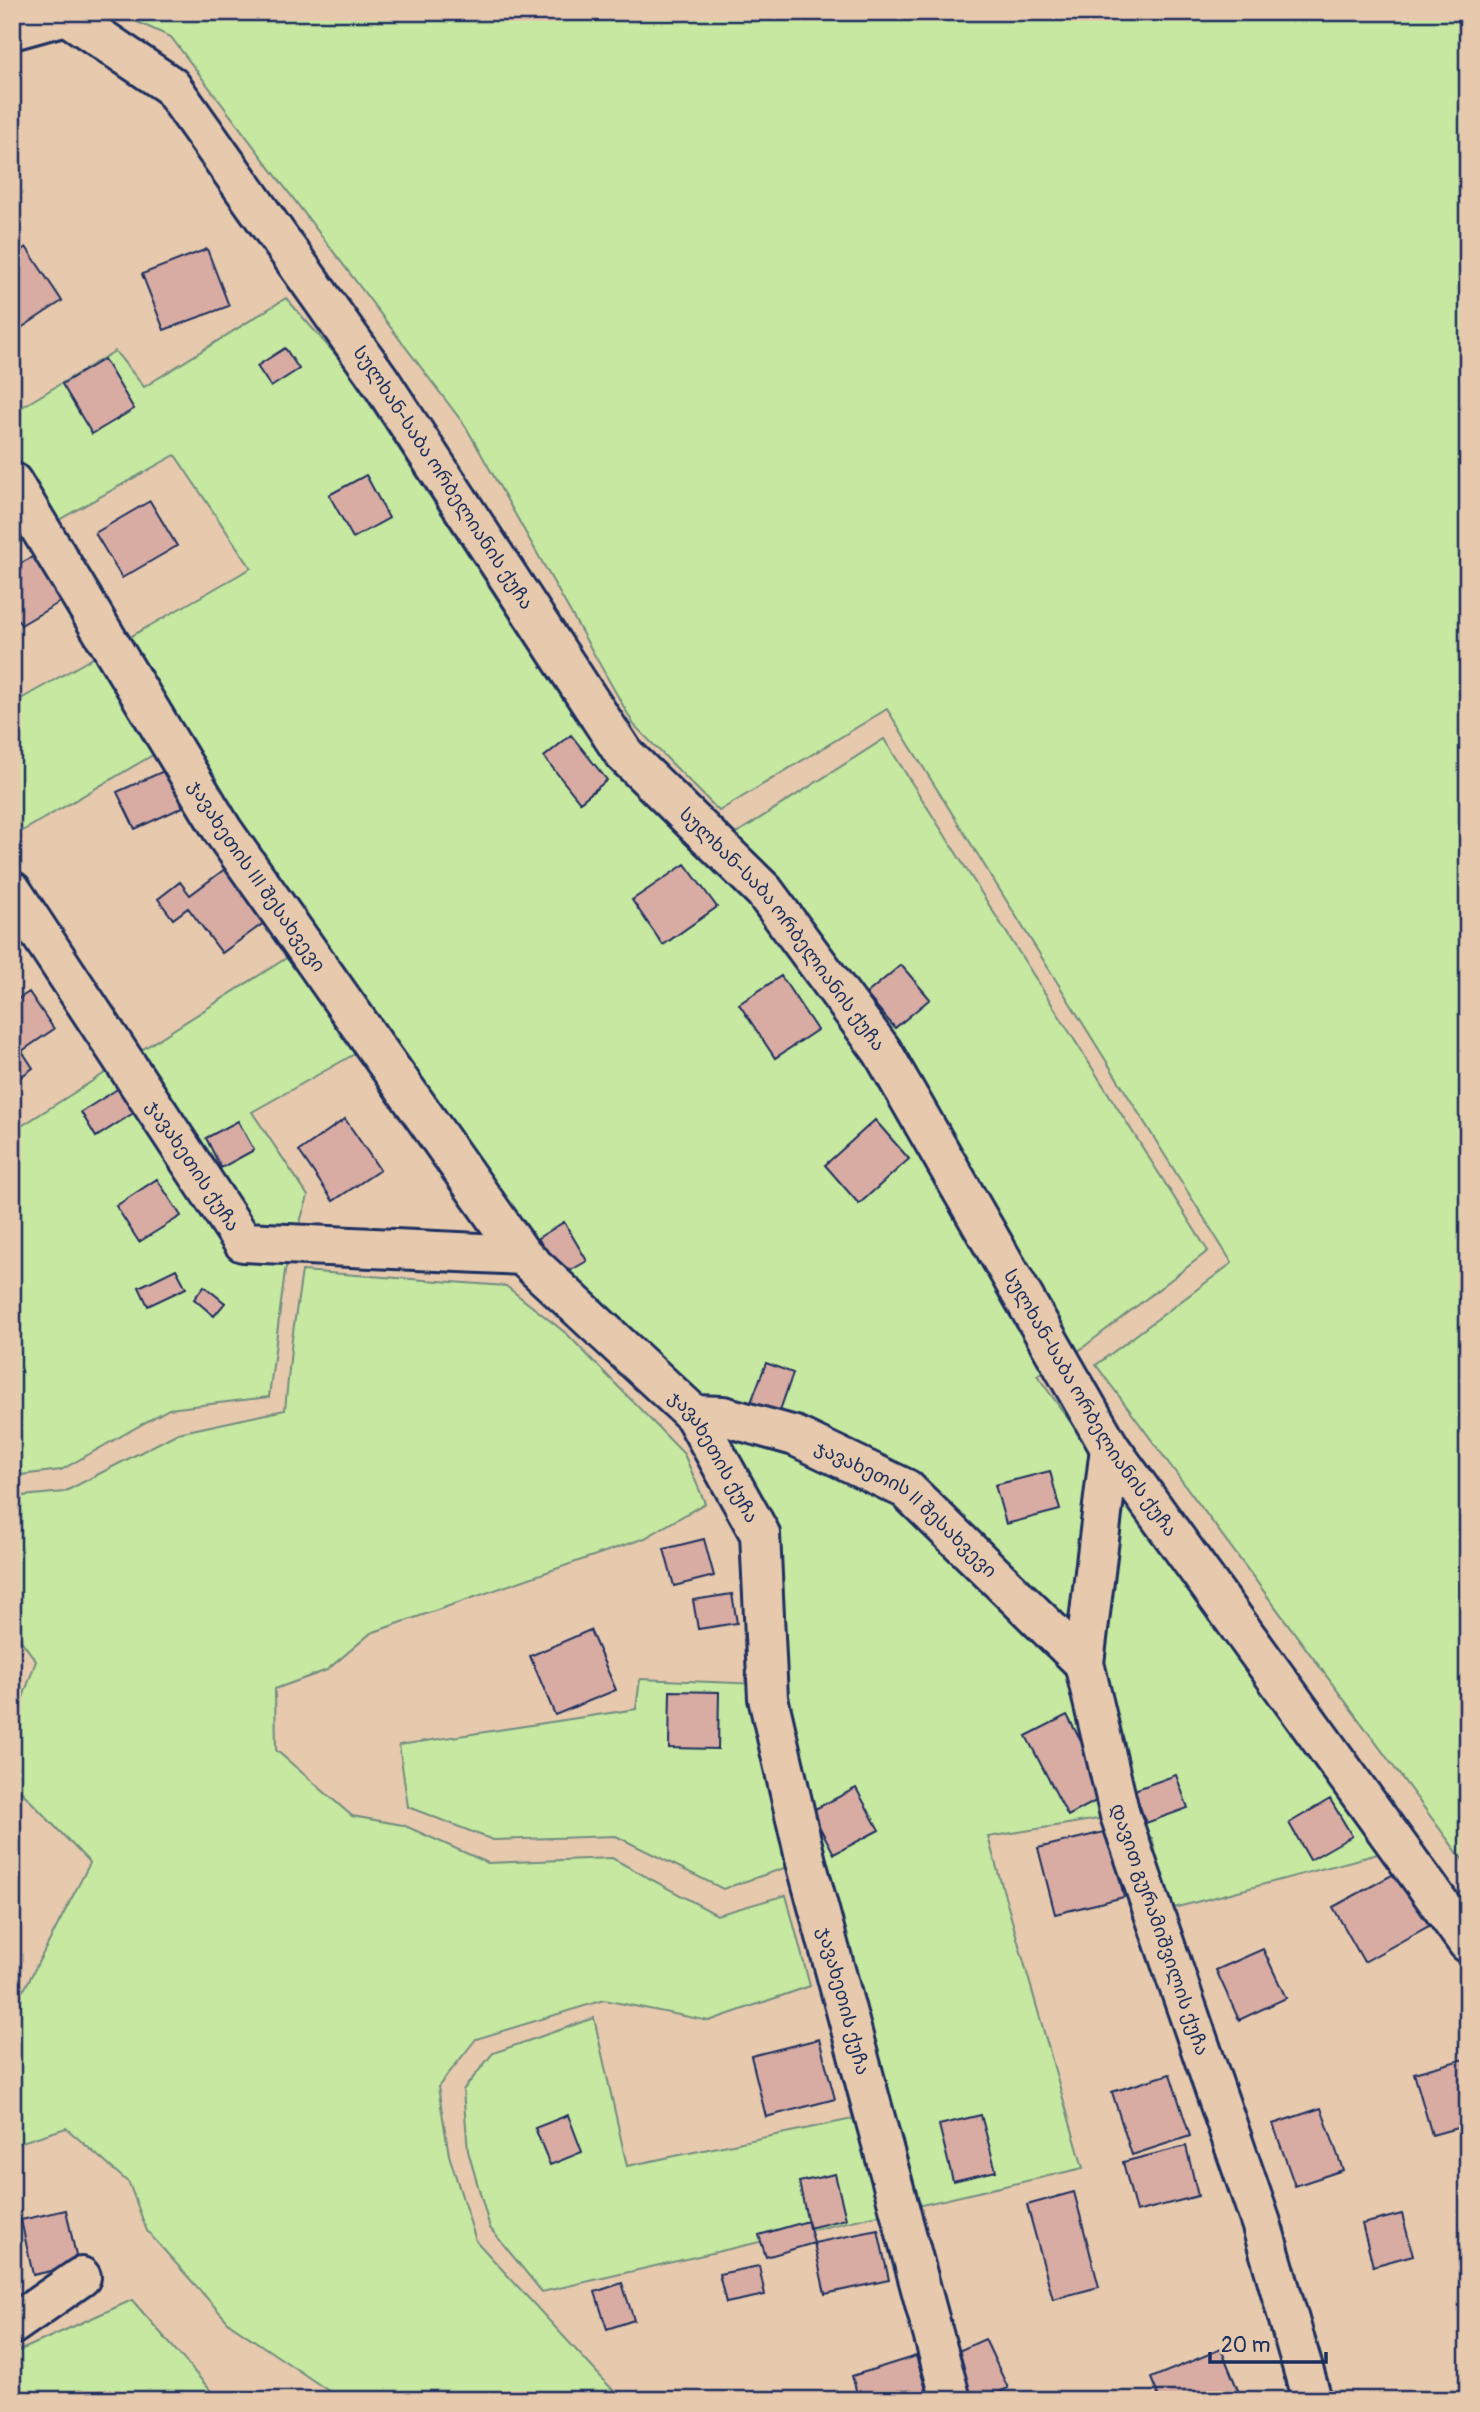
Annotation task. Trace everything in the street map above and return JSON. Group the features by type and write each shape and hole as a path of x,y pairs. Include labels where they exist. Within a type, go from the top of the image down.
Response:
{"street":[{"name":"სულხან-საბა ორბელიანის ქუჩა","path":"12,30 66,15 171,86 379,379 624,754 764,891 882,1051 1111,1447 1468,1942"},
{"name":"ჯავახეთის III შესახვევი","path":"12,482 223,831 522,1255"},
{"name":"ჯავახეთის ქუჩა","path":"12,891 243,1242 522,1255 694,1415 760,1534 768,1698 806,1862 951,2400"},
{"name":"ჯავახეთის II შესახვევი","path":"694,1415 723,1416 795,1436 906,1489 1084,1663"},
{"name":"დავით გურამიშვილის ქუჩა","path":"1111,1447 1084,1663 1120,1815 1261,2223 1312,2400"},
{"path":"12,2325 81,2277"}],"green space":[{"path":"115,12 1468,12 1468,1867 1096,1365 1232,1263 887,709 719,811 634,725 466,427 171,37"},
{"path":"286,298 342,362 581,727 630,785 707,852 884,739 1208,1251 1072,1356 1037,1375 1378,1854 1170,1909 1152,1838 1104,1818 988,1837 1083,2168 542,2292 490,2228 468,2151 463,2090 493,2053 594,2018 627,2166 853,2119 790,1866 723,1889 616,1836 493,1840 408,1807 399,1745 636,1709 640,1679 784,1685 780,1550 694,1390 516,1227 390,1034 252,1112 308,1196 285,1271 269,1397 169,1409 61,1470 12,1476 12,1132 318,938 228,802 189,734 12,837 12,704 251,568 175,455 12,546 12,413 115,351 144,387"},
{"path":"302,1271 506,1286 567,1334 684,1454 705,1503 645,1538 371,1633 327,1670 275,1689 276,1750 352,1816 403,1825 488,1863 612,1858 717,1915 786,1895 810,1986 709,2021 604,2000 476,2039 438,2087 449,2155 476,2241 622,2400 342,2400 230,2324 147,2231 129,2183 66,2128 12,2145 12,2002 25,1988 90,1863 18,1788 14,1723 36,1661 12,1628 12,1497 64,1492 178,1433 285,1410"},
{"path":"132,2300 219,2400 12,2400 12,2354"}],"building":[{"path":"26,247 62,301 12,334 12,256"},
{"path":"207,249 229,306 164,330 142,274"},
{"path":"285,348 299,369 271,387 257,366"},
{"path":"104,359 134,409 92,434 62,384"},
{"path":"366,475 389,518 353,538 329,495"},
{"path":"150,501 177,546 122,578 95,533"},
{"path":"34,556 60,602 21,625 12,610 12,568"},
{"path":"571,735 607,780 580,802 544,757"},
{"path":"166,770 183,807 135,829 117,792"},
{"path":"685,864 717,907 663,945 632,900"},
{"path":"229,866 268,920 222,953 188,908 173,919 158,899 180,882 190,895"},
{"path":"901,965 930,999 895,1028 866,994"},
{"path":"781,976 817,1030 775,1058 739,1004"},
{"path":"29,992 54,1029 22,1051 33,1068 12,1083 12,1003"},
{"path":"119,1088 135,1112 96,1137 81,1112"},
{"path":"345,1119 380,1170 333,1201 299,1151"},
{"path":"875,1120 909,1159 859,1204 825,1165"},
{"path":"238,1121 254,1150 221,1168 206,1138"},
{"path":"157,1179 181,1216 139,1242 116,1206"},
{"path":"564,1222 587,1261 561,1276 538,1238"},
{"path":"176,1269 186,1288 148,1306 139,1287"},
{"path":"204,1286 225,1303 214,1316 194,1299"},
{"path":"766,1363 793,1373 778,1416 750,1405"},
{"path":"1050,1471 1060,1510 1006,1524 995,1485"},
{"path":"704,1539 714,1576 674,1586 664,1549"},
{"path":"732,1594 737,1623 698,1629 693,1600"},
{"path":"590,1630 616,1690 555,1715 530,1656"},
{"path":"670,1691 719,1692 718,1749 669,1748"},
{"path":"1067,1715 1109,1794 1068,1816 1026,1736"},
{"path":"1176,1775 1188,1808 1146,1823 1134,1790"},
{"path":"856,1788 879,1830 834,1854 811,1811"},
{"path":"1330,1799 1352,1836 1310,1860 1289,1823"},
{"path":"1108,1831 1124,1897 1055,1914 1038,1848"},
{"path":"1403,1869 1434,1923 1364,1962 1333,1907"},
{"path":"1263,1949 1286,1998 1239,2020 1216,1970"},
{"path":"819,2039 835,2099 766,2117 751,2056"},
{"path":"1468,2058 1468,2125 1432,2135 1414,2073"},
{"path":"1170,2074 1190,2136 1132,2155 1112,2092"},
{"path":"1321,2108 1343,2170 1295,2186 1273,2124"},
{"path":"568,2115 582,2152 550,2165 535,2128"},
{"path":"981,2115 996,2171 953,2181 939,2125"},
{"path":"1186,2146 1198,2196 1136,2212 1123,2162"},
{"path":"835,2174 846,2219 809,2228 799,2182"},
{"path":"1074,2192 1099,2287 1053,2299 1027,2205"},
{"path":"66,2210 78,2265 33,2275 21,2220"},
{"path":"1402,2214 1413,2255 1373,2266 1362,2224"},
{"path":"808,2221 814,2243 766,2257 759,2235"},
{"path":"878,2230 889,2280 825,2294 814,2243"},
{"path":"759,2266 765,2295 726,2303 719,2274"},
{"path":"622,2283 634,2320 607,2329 595,2292"},
{"path":"985,2339 1008,2388 982,2400 962,2400 943,2358"},
{"path":"1221,2349 1240,2395 1227,2400 1160,2400 1151,2378"},
{"path":"916,2356 929,2400 859,2400 852,2376"}]}
